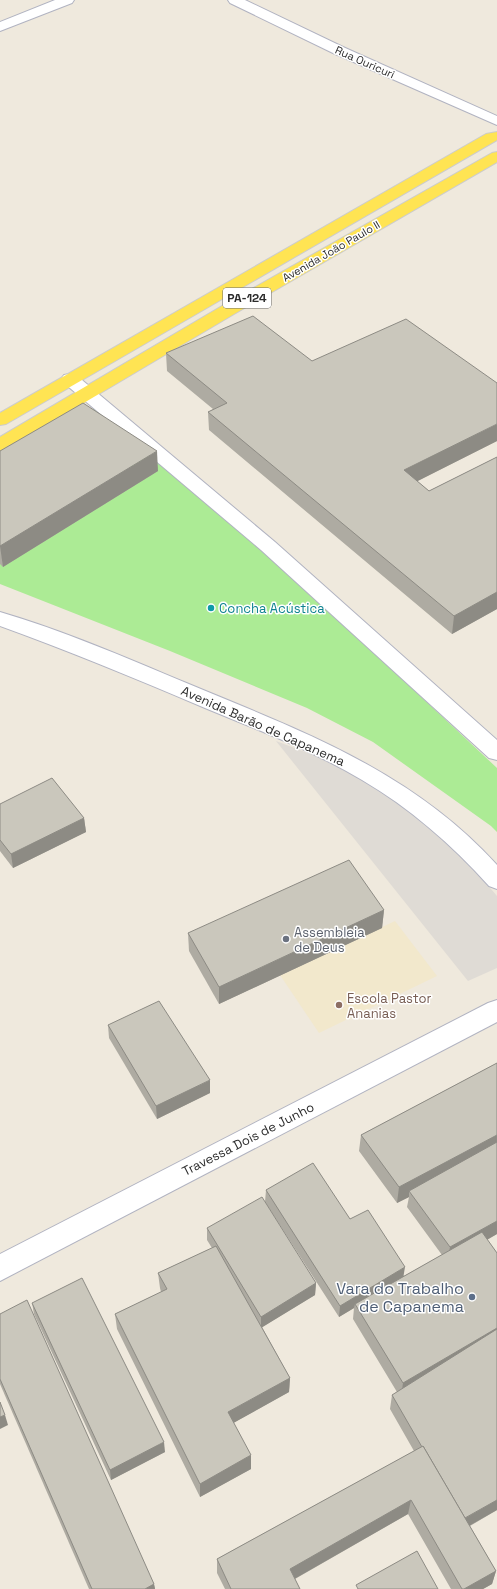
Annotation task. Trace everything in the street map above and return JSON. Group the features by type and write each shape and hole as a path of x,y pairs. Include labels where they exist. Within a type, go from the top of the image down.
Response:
{"main road":[{"name":"Avenida João Paulo II","path":"0,420 491,137 497,136"},
{"name":"Avenida João Paulo II","path":"0,444 241,302 497,156"}],"street":[{"path":"0,27 67,0"},
{"name":"Rua Ouricuri","path":"235,0 338,50 497,121"},
{"path":"70,379 268,546 497,752"},
{"name":"Avenida Barão de Capanema","path":"0,619 116,662 336,756 390,787 440,824 478,859 497,880"},
{"name":"Travessa Dois de Junho","path":"0,1268 497,1010"}],"shaded area":[{"path":"276,741 329,761 372,786 409,810 443,838 472,867 497,896 497,968 468,981"},
{"name":"Escola Pastor Ananias","path":"395,921 437,976 319,1033 280,975"}],"green space":[{"path":"106,401 497,768 497,832 491,826 373,742 307,708 170,651 0,584 0,469"}],"building":[{"path":"253,316 312,361 406,319 497,383 497,424 404,470 429,491 497,457 497,592 454,616 208,412 227,403 166,353"},
{"path":"83,403 157,451 0,546 0,451"},
{"path":"52,778 84,818 11,854 0,840 0,804"},
{"name":"Assembleia de Deus","path":"349,860 384,910 219,987 188,933"},
{"path":"159,1001 210,1080 156,1106 108,1025"},
{"path":"497,1063 497,1135 399,1187 361,1135"},
{"path":"497,1142 497,1221 450,1247 409,1191"},
{"path":"313,1163 350,1219 368,1210 405,1267 340,1306 266,1190"},
{"path":"262,1197 316,1283 261,1317 207,1228"},
{"path":"482,1232 497,1253 497,1328 403,1383 355,1304"},
{"path":"216,1246 290,1378 228,1412 251,1455 200,1484 115,1314 167,1289 158,1273"},
{"path":"82,1278 164,1442 110,1470 32,1303"},
{"path":"27,1300 154,1584 145,1589 92,1589 0,1379 0,1314"},
{"path":"497,1329 497,1500 465,1518 392,1395"},
{"path":"0,1402 5,1415 0,1417"},
{"path":"423,1446 496,1571 462,1589 411,1500 290,1569 300,1589 231,1589 217,1559"},
{"path":"417,1551 438,1589 358,1589 356,1585"}],"place":[{"name":"Concha Acústica","path":"211,608"},
{"name":"Assembleia de Deus","path":"286,939"},
{"name":"Escola Pastor Ananias","path":"339,1005"},
{"name":"Vara do Trabalho de Capanema","path":"472,1297"}]}
